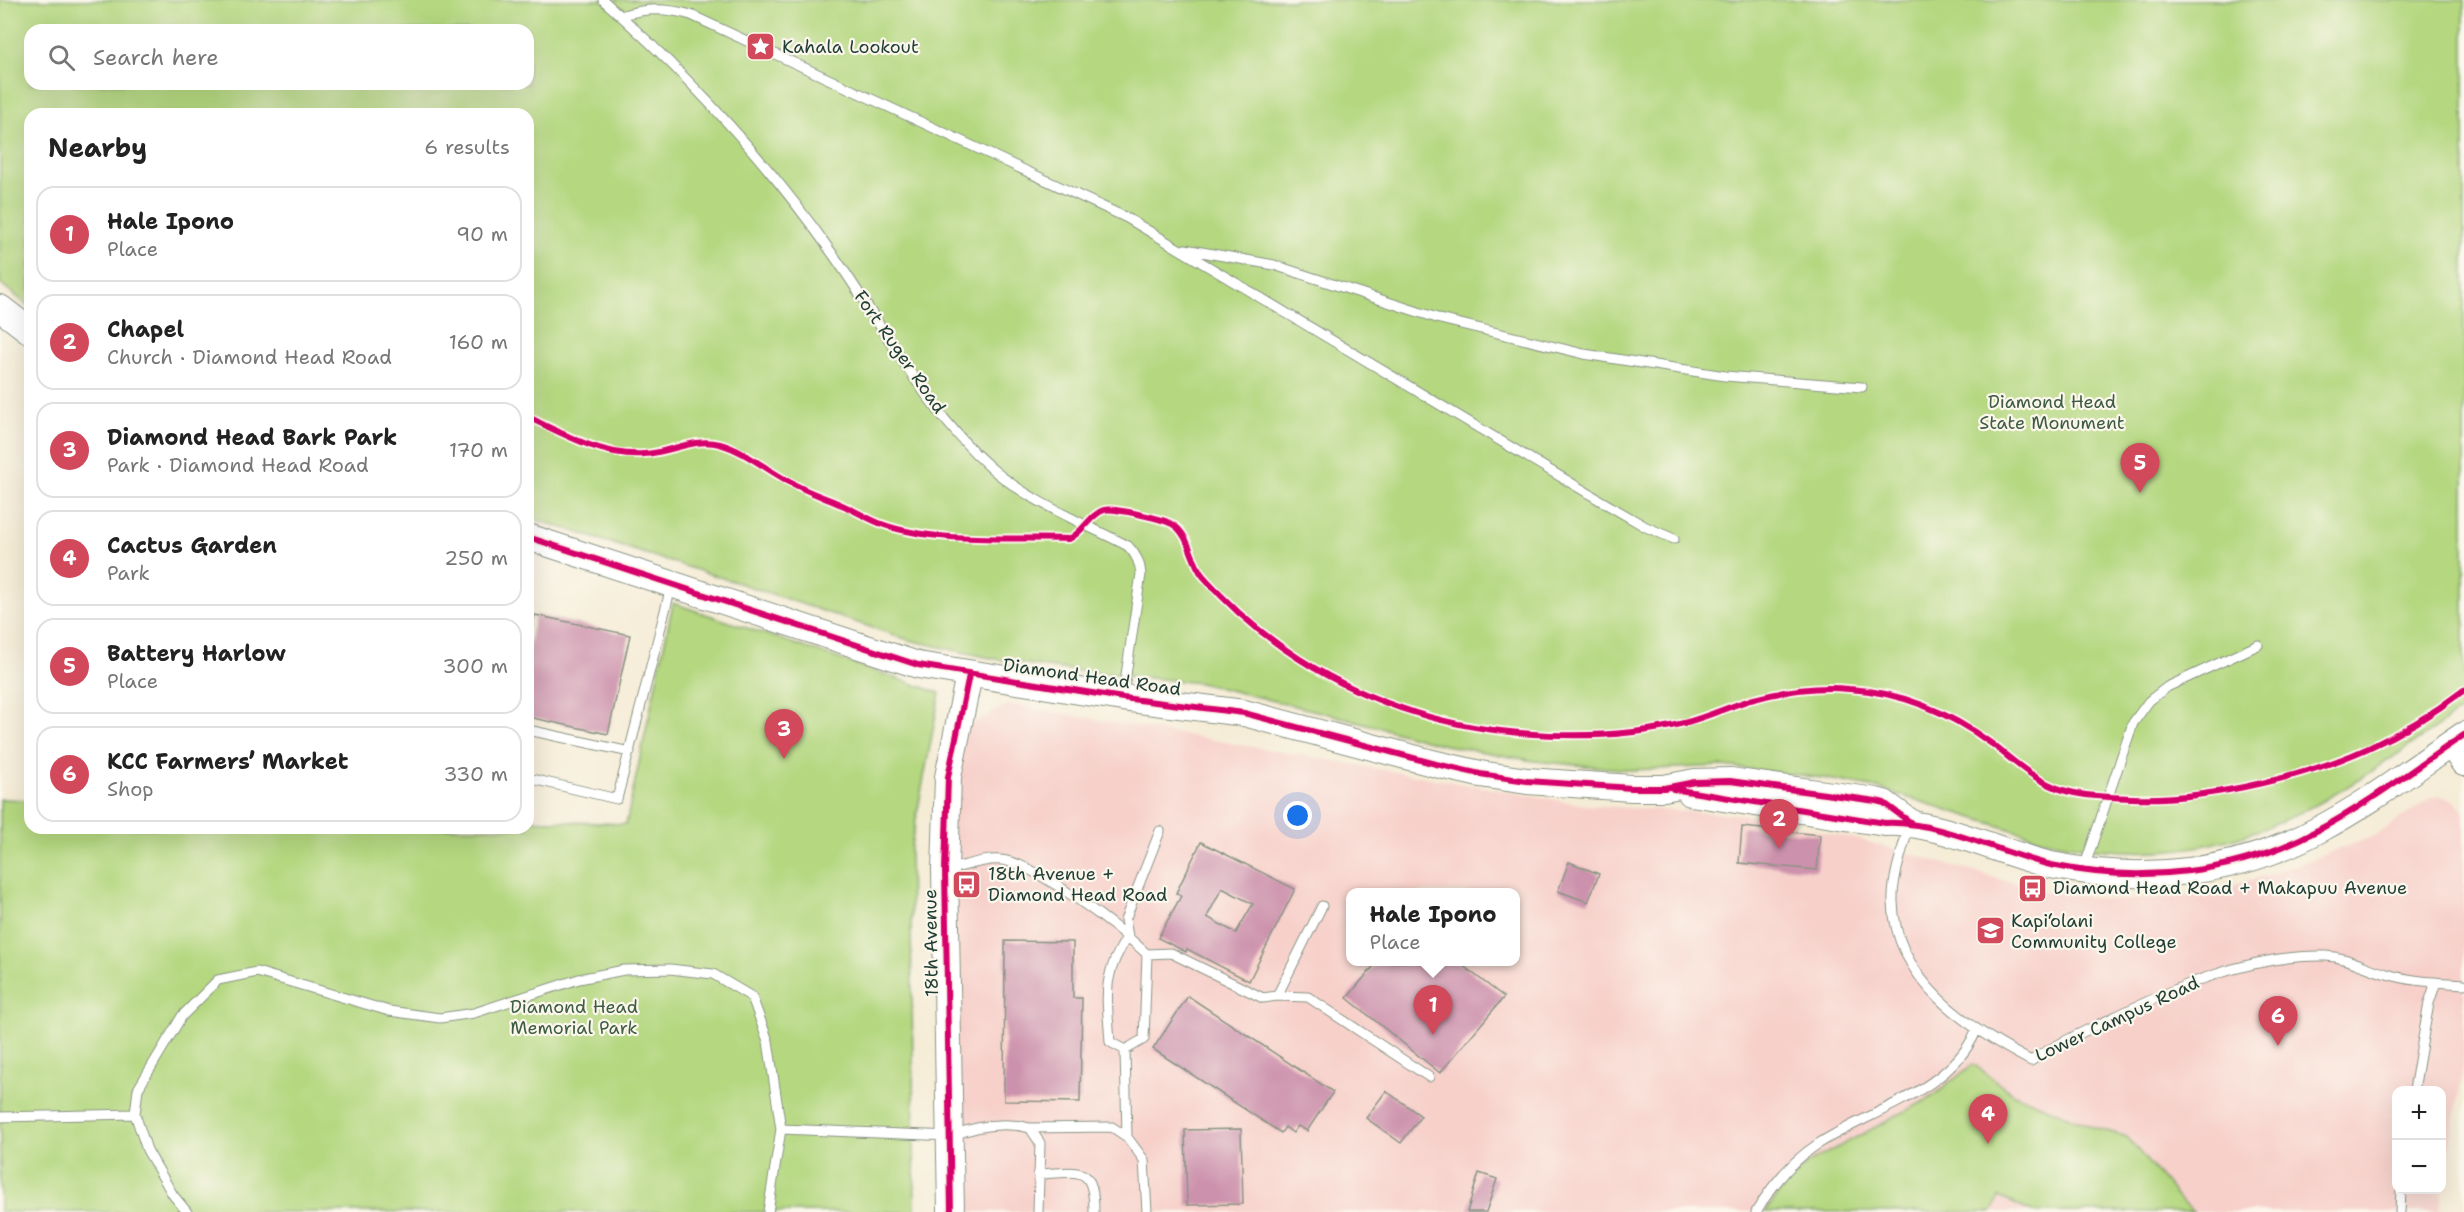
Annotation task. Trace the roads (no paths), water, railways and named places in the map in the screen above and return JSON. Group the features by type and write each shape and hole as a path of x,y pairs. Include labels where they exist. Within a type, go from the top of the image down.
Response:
{"street":[{"path":"0,308 24,326"},
{"name":"Diamond Head Road","path":"534,539 902,662 969,675 1123,698 1244,713 1480,774 1583,786 1664,788 1695,782 1745,782 1876,801 1884,803 1910,822 2043,863 2084,871 2133,875 2166,874 2229,864 2260,855 2320,829 2460,747"},
{"name":"18th Avenue","path":"951,1212 945,870 948,777 969,675"}],"lane":[{"name":"Fort Ruger Road","path":"603,0 679,71 765,165 835,257 917,381 951,425 988,466 1020,490 1128,546 1133,551 1141,574 1123,698"},
{"path":"621,16 650,9 671,10 691,15 1127,218 1608,505 1646,527 1674,539"},
{"path":"1180,248 1274,265 1440,319 1584,354 1725,376 1862,387"},
{"path":"534,779 617,799 672,584"},
{"path":"2084,871 2128,736 2140,712 2149,701 2167,687 2258,645"},
{"path":"534,731 630,752"},
{"name":"Lower Campus Road","path":"1910,822 1893,900 1897,937 1910,965 1934,994 1976,1030 2031,1061 2049,1049 2153,998 2214,974 2300,957 2328,956 2414,981 2436,982"},
{"path":"1125,1050 1110,1042 1107,984 1116,954 1128,936 1125,920 1160,831"},
{"path":"945,870 998,860 1016,862 1038,873 1128,936 1147,954 1171,953 1263,998 1308,997 1429,1077"},
{"path":"1277,996 1322,906"},
{"path":"1125,1050 1144,1039 1147,954"},
{"path":"187,1212 172,1195 147,1150 135,1114 138,1089 153,1060 182,1016 218,980 257,972 389,1011 440,1018 474,1013 579,979 624,970 670,969 713,974 752,997 768,1041 781,1129 768,1212"},
{"path":"2415,1086 2429,1003 2436,982 2464,984"},
{"path":"1756,1212 1780,1178 1798,1159 1840,1130 1919,1090 1933,1080 1969,1048 1976,1030"},
{"path":"1125,1050 1127,1137"},
{"path":"0,1118 135,1114"},
{"path":"781,1129 951,1136 976,1126 1112,1127 1127,1137 1144,1160 1147,1212"},
{"path":"1030,1128 1040,1143 1038,1212"},
{"path":"1038,1174 1078,1173 1088,1177 1094,1189 1094,1212"},
{"path":"2400,1212 2401,1194"}],"place":[{"name":"Kahala Lookout","path":"761,47"},
{"name":"Battery Harlow","path":"2140,493"},
{"name":"Diamond Head Bark Park","path":"784,759"},
{"name":"Chapel","path":"1779,849"},
{"name":"18th Avenue + Diamond Head Road","path":"967,884"},
{"name":"Diamond Head Road + Makapuu Avenue","path":"2032,888"},
{"name":"Kapi‘olani Community College","path":"1990,931"},
{"name":"Hale Ipono","path":"1433,1035"},
{"name":"KCC Farmers’ Market","path":"2278,1046"},
{"name":"Cactus Garden","path":"1988,1144"}],"park label":[{"name":"Diamond Head State Monument","path":"2052,412"},
{"name":"Diamond Head Memorial Park","path":"574,1017"}]}
